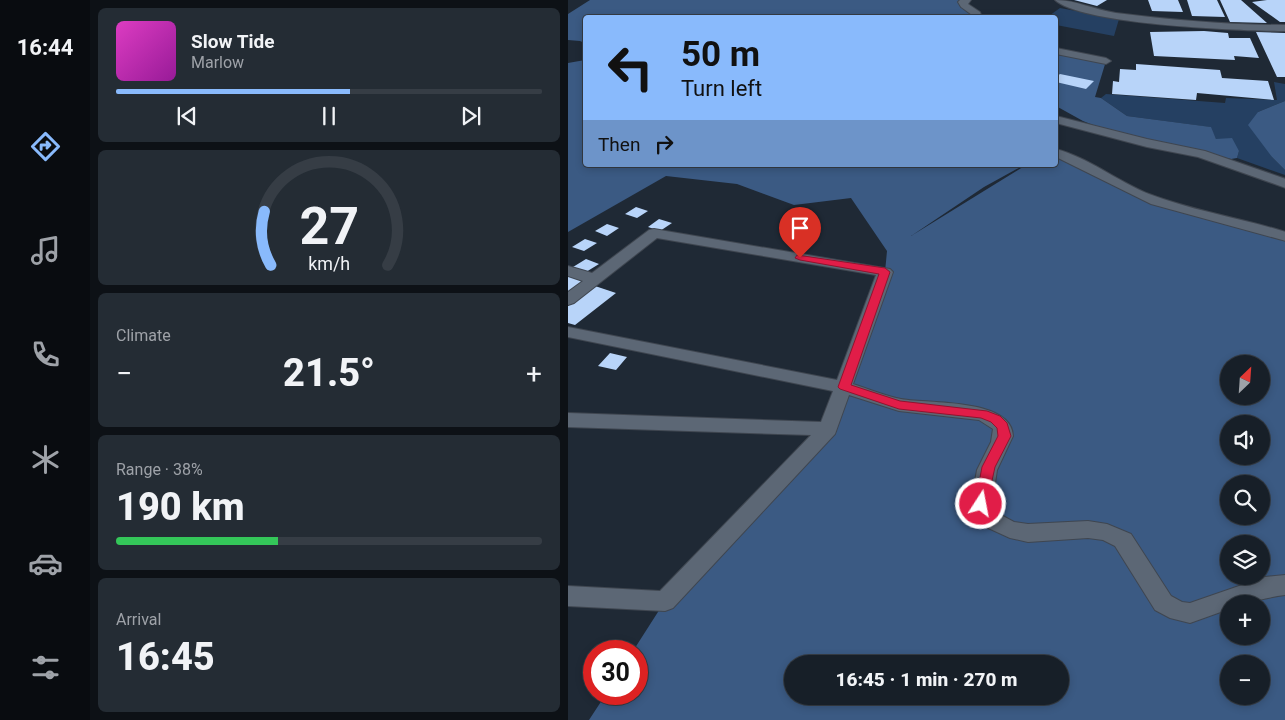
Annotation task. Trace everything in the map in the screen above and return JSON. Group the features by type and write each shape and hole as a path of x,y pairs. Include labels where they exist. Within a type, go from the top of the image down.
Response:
{"street":[{"path":"966,0 964,5 977,15"},
{"path":"1060,0 1092,11 1128,17 1225,26 1286,28"},
{"path":"1058,51 1106,61"},
{"path":"1058,121 1146,143 1201,154 1286,184"},
{"path":"1058,154 1074,160 1132,193 1158,202 1255,226 1286,237"},
{"path":"568,300 654,233 885,272 828,429 665,601 568,596"},
{"path":"568,271 594,279"},
{"path":"568,332 844,387 899,405 983,414 995,419 1003,426 1005,436 988,467 981,504 992,520 1005,529 1019,532 1099,531 1114,534 1123,540 1163,603 1178,611 1190,613 1265,587 1286,585"},
{"path":"568,420 828,429"}],"shaded area":[{"path":"590,0 967,0 965,1 976,15 583,15 583,42 568,40 568,14"},
{"path":"1060,8 1119,19 1114,36 1058,25 1058,15 1050,15"},
{"path":"1058,51 1106,61 1095,97 1101,98 1127,116 1211,127 1216,139 1232,138 1239,151 1237,158 1231,159 1108,131 1083,121 1058,107"},
{"path":"583,60 583,167 1020,167 984,187 911,236 1023,167 1058,167 1058,156 1132,193 1285,233 1285,720 589,720 599,705 648,705 648,640 640,640 665,601 836,408 885,272 887,251 851,198 794,205 737,184 666,176 568,232 568,63"},
{"path":"1274,82 1285,84 1285,101 1258,112 1272,157 1285,170 1285,175 1237,158 1239,151 1216,139 1210,127 1127,116 1101,98 1106,94 1225,103 1226,98 1277,100"},
{"path":"1285,101 1285,170 1272,157 1248,125 1258,112"}],"building":[{"path":"1074,0 1107,0 1097,6"},
{"path":"1148,0 1178,0 1183,12 1152,11"},
{"path":"1187,0 1217,0 1225,17 1192,16"},
{"path":"1220,0 1241,0 1267,23 1230,22"},
{"path":"1286,0 1286,22 1280,22 1252,2"},
{"path":"1204,31 1228,33 1229,38 1250,38 1259,58 1234,56 1235,60 1154,56 1150,32"},
{"path":"1256,32 1286,33 1286,77 1277,77"},
{"path":"1136,64 1220,70 1222,78 1268,81 1274,100 1197,93 1196,100 1112,94 1113,81 1119,82 1120,69 1136,70"},
{"path":"1060,74 1094,81 1086,89 1058,82 1058,76"},
{"path":"636,207 648,211 637,218 625,214"},
{"path":"659,219 672,223 660,231 648,227"},
{"path":"607,224 619,228 607,236 595,231"},
{"path":"585,239 597,243 584,251 572,247"},
{"path":"586,259 599,264 586,272 573,267"},
{"path":"568,276 584,281 568,294"},
{"path":"595,286 616,293 575,325 568,323 568,306"},
{"path":"610,353 627,357 616,370 598,366"}],"route":[{"path":"800,258 885,272 844,387 899,405 983,414 995,419 1003,426 1005,436 988,467 981,504"}]}
